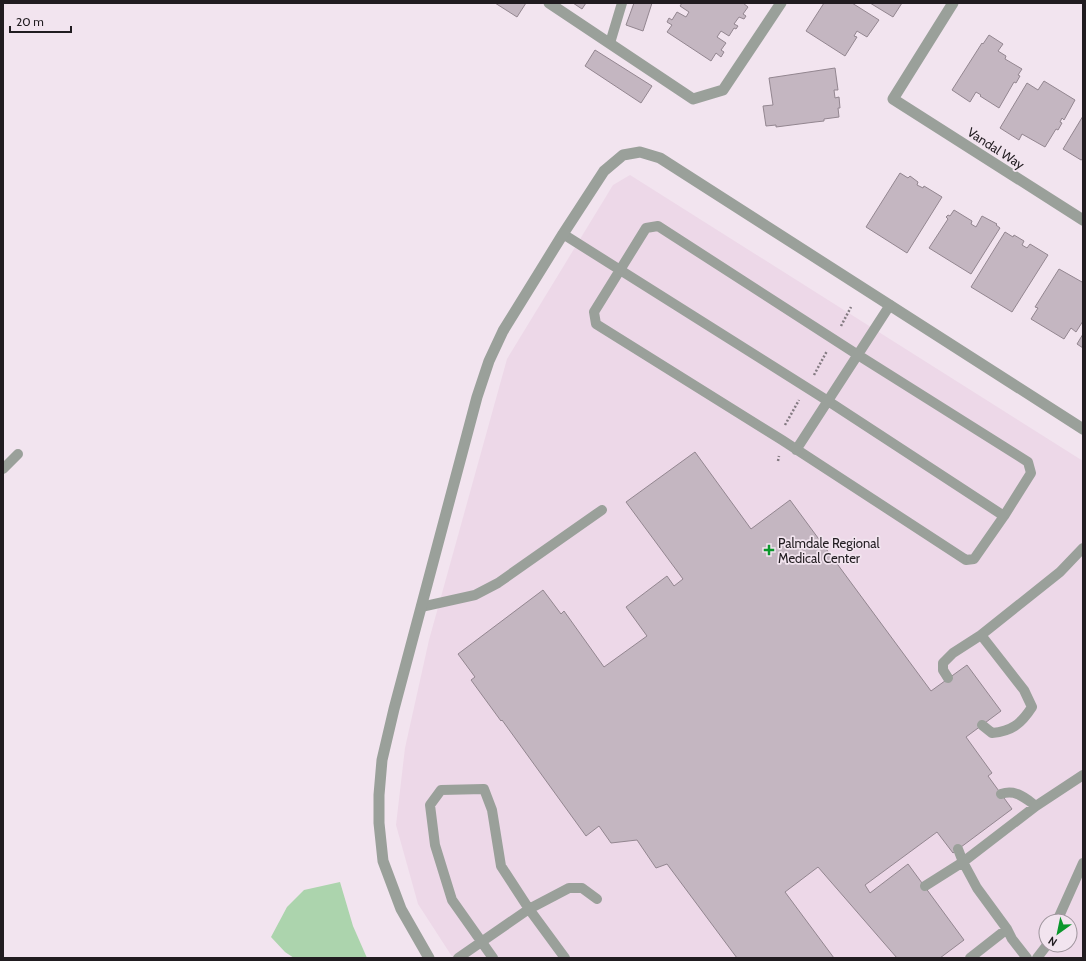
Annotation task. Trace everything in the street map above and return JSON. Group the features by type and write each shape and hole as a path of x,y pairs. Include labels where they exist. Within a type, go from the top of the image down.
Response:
{"street":[{"path":"549,3 693,99 723,90 781,3"},
{"name":"Vandal Way","path":"953,3 893,99 1083,220"},
{"path":"429,958 400,909 383,861 379,824 379,795 382,760 476,397 488,361 503,331 604,170 623,155 640,152 660,158 1083,429"}],"lane":[{"path":"610,43 622,3"},
{"path":"658,226 858,355 1028,462 1031,473 1004,516 974,559 966,560 796,450 596,324 594,312 646,228 658,226"},
{"path":"563,234 828,401 1004,516"},
{"path":"796,450 890,305"},
{"path":"3,469 18,454"},
{"path":"421,608 475,594 498,583 602,510"},
{"path":"948,678 943,670 943,663 953,653 981,635 1060,572 1083,548"},
{"path":"981,635 1024,690 1032,707 1024,720 1005,732 992,733 982,725"},
{"path":"925,886 963,862 1036,806 1083,775"},
{"path":"493,958 452,900 435,845 430,806 441,790 484,789 492,810 501,866 529,909 565,958"},
{"path":"1001,794 1007,792 1019,794 1036,806"},
{"path":"958,849 977,888 1027,958"},
{"path":"1061,913 1083,863"},
{"path":"458,958 529,909 569,888 582,888 597,900"},
{"path":"970,958 1007,929"}],"shaded area":[{"name":"Palmdale Regional Medical Center","path":"630,175 1083,461 1083,958 453,958 418,904 396,825 405,748 429,640 507,359 613,185"},
{"path":"340,882 353,926 367,958 294,958 285,952 271,937 287,907 304,890"}],"building":[{"path":"495,3 526,3 517,17"},
{"path":"573,3 586,3 582,9"},
{"path":"634,3 652,3 643,31 626,25"},
{"path":"682,3 743,3 748,7 743,14 746,16 744,19 739,17 734,24 738,26 736,29 734,28 729,36 721,31 717,37 726,43 721,50 724,52 721,57 716,53 711,61 667,32 672,25 667,22 669,18 672,20 677,12 686,17 689,12 680,6"},
{"path":"824,3 852,3 879,20 867,37 857,31 854,36 857,37 845,56 806,31"},
{"path":"870,3 902,3 893,17"},
{"path":"989,35 1003,44 998,51 1006,56 1005,59 1022,69 1018,75 1020,76 1016,83 1014,82 999,108 976,92 970,102 952,90 982,43 983,44"},
{"path":"595,50 652,86 641,103 585,66"},
{"path":"835,68 838,90 834,90 835,98 839,97 839,117 824,119 824,121 776,127 776,125 766,126 763,106 773,105 769,78"},
{"path":"1044,81 1075,100 1064,120 1062,118 1060,122 1062,123 1058,130 1056,129 1045,147 1022,134 1019,140 1000,128 1027,83 1038,90"},
{"path":"1083,116 1083,159 1081,160 1063,149"},
{"path":"900,173 908,178 910,176 918,182 917,185 923,188 924,186 942,197 907,253 866,227"},
{"path":"954,210 972,221 971,224 976,227 982,216 997,224 996,225 1000,228 971,274 929,248 948,219 946,217 948,215 950,216"},
{"path":"1005,232 1024,241 1022,245 1027,248 1030,244 1048,255 1012,312 971,287"},
{"path":"1059,269 1082,282 1083,280 1083,321 1076,332 1071,328 1064,339 1031,319 1038,308 1035,307"},
{"path":"1083,334 1083,348 1077,344"},
{"name":"Palmdale Regional Medical Center","path":"695,452 751,529 790,500 931,691 967,665 1001,711 966,737 992,773 988,776 1012,809 953,853 937,832 865,885 870,893 908,864 964,940 940,958 897,958 818,867 785,892 834,958 737,958 667,864 656,868 637,840 611,843 599,826 586,836 502,720 501,721 471,680 475,677 458,654 543,590 561,614 564,611 604,667 647,636 626,607 667,576 674,586 683,579 626,502"}],"place":[{"name":"Palmdale Regional Medical Center","path":"769,550"}]}
